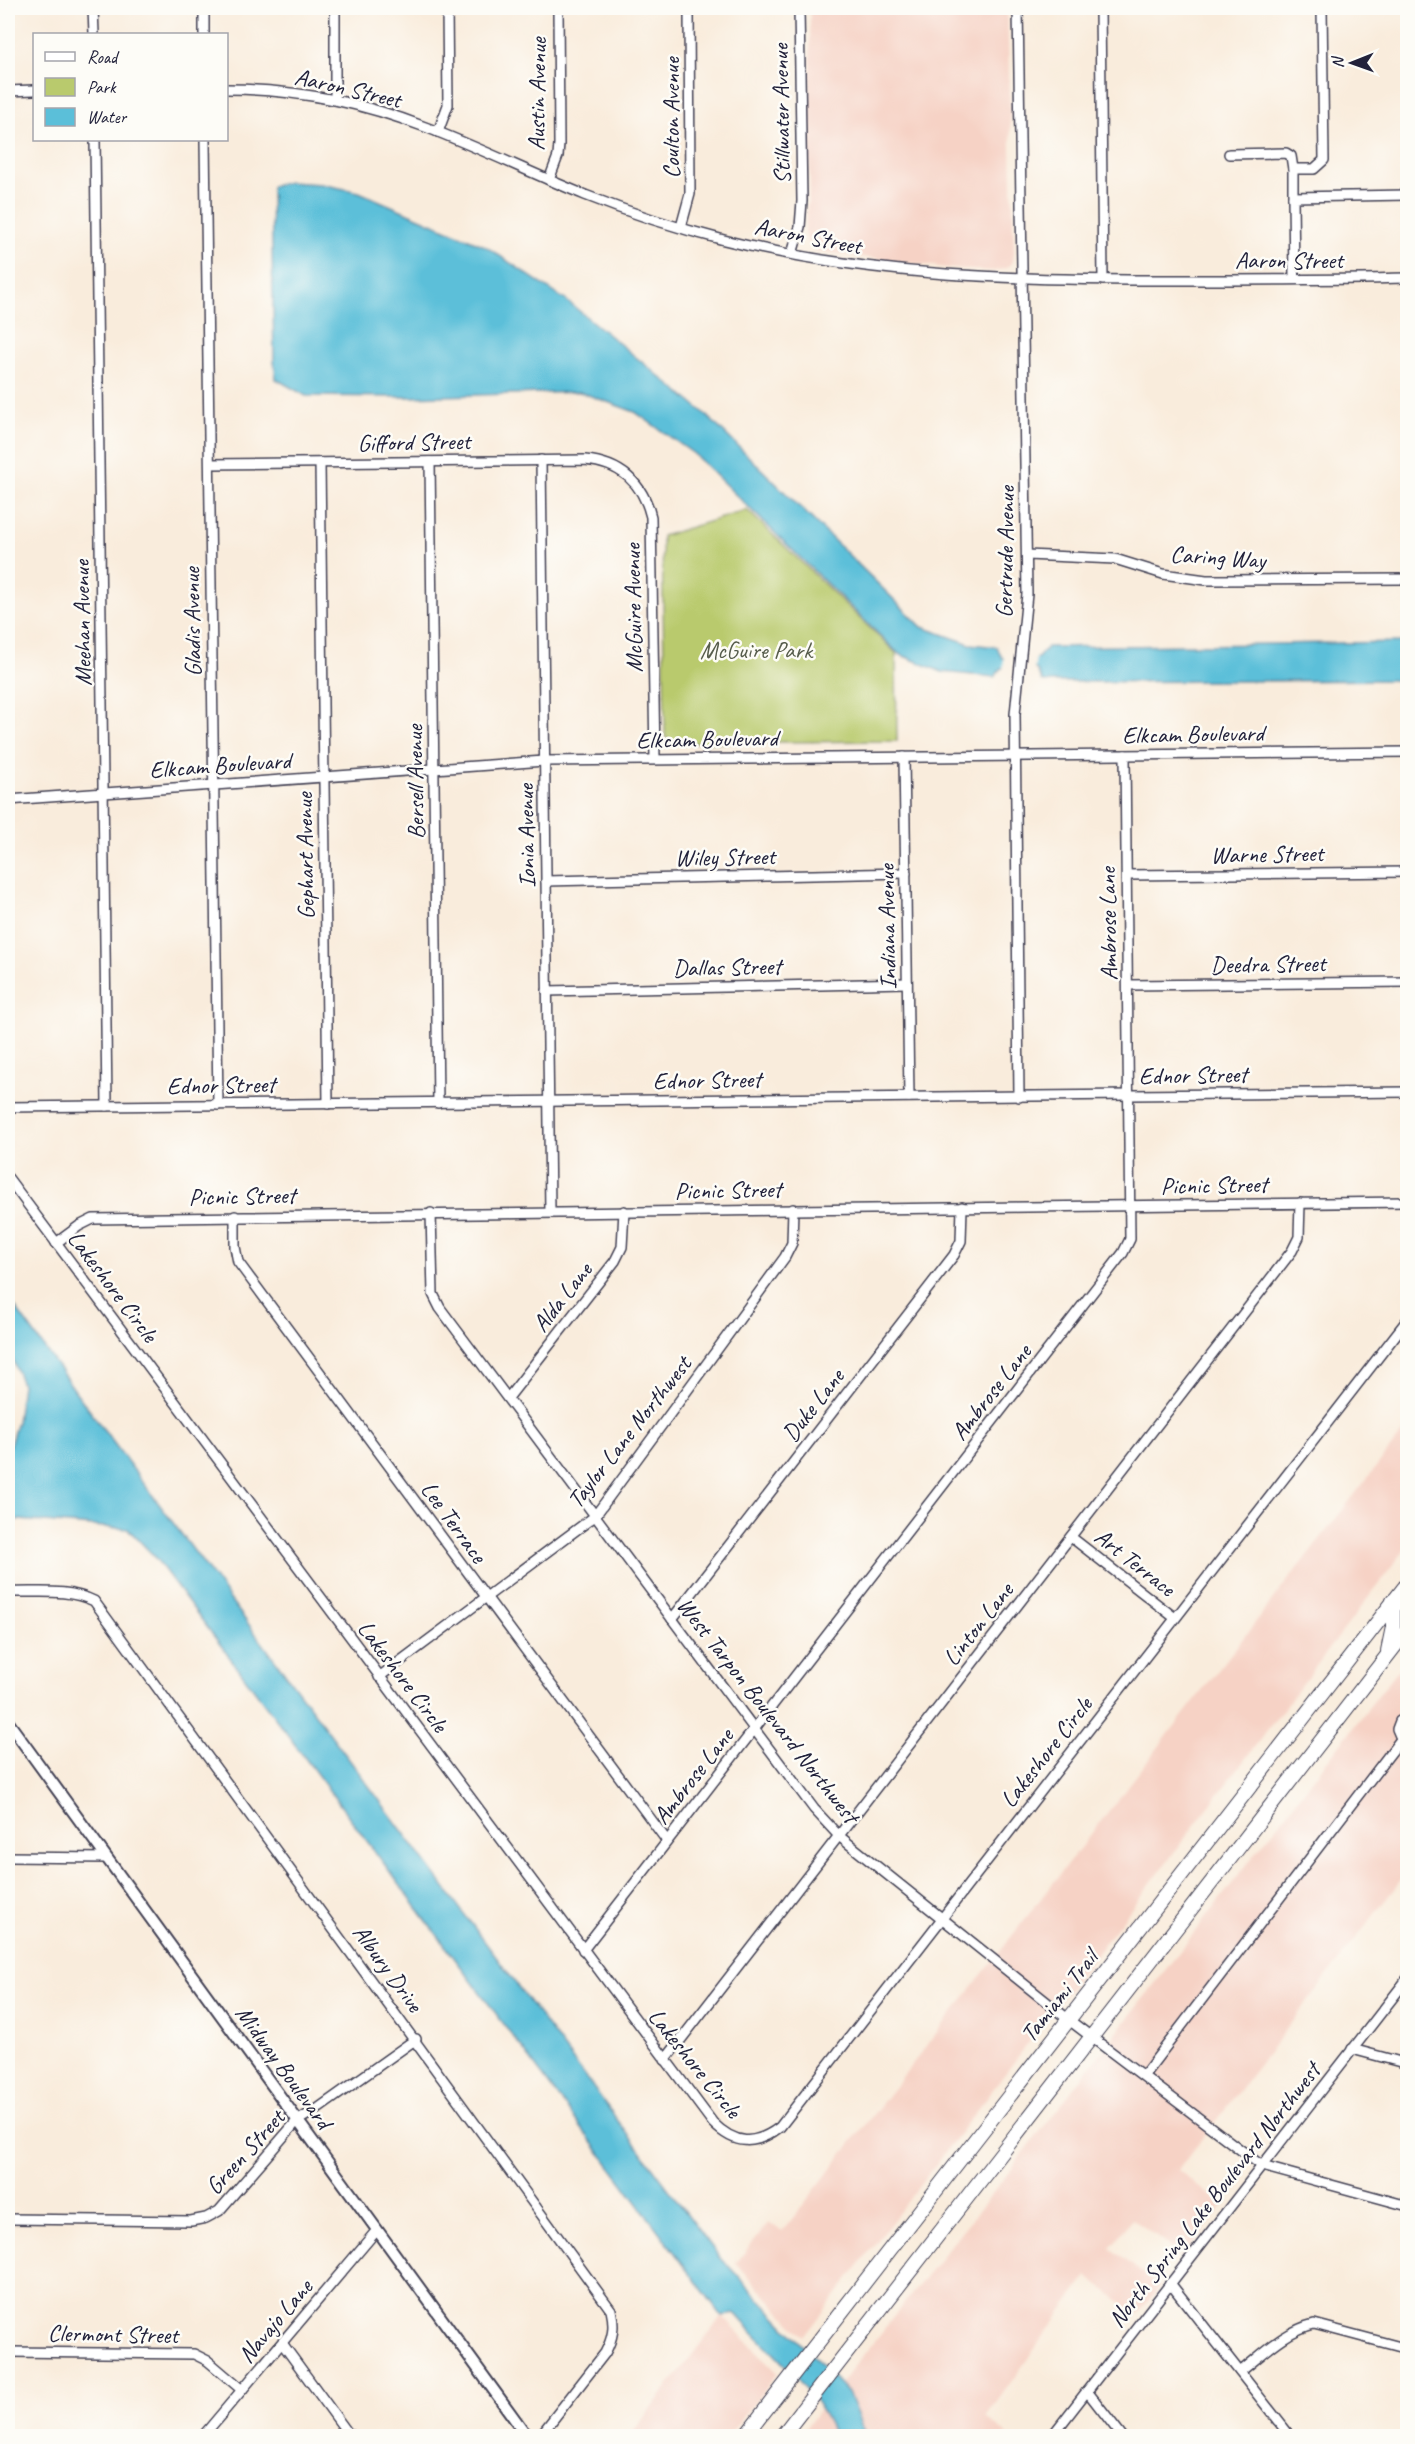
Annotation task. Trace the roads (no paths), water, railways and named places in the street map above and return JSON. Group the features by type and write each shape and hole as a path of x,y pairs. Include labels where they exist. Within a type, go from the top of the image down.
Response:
{"main road":[{"name":"Tamiami Trail","path":"745,2436 1407,1583"},
{"path":"1386,1656 1393,1627 1393,1601"},
{"name":"Tamiami Trail","path":"782,2436 1407,1629"}],"street":[{"path":"93,8 94,33"},
{"path":"204,8 204,33"},
{"path":"335,8 335,100"},
{"path":"438,132 448,105 447,8"},
{"name":"Austin Avenue","path":"549,180 558,156 559,144 558,8"},
{"name":"Coulton Avenue","path":"681,227 690,194 689,8"},
{"name":"Stillwater Avenue","path":"792,254 800,227 802,201 799,8"},
{"name":"Gertrude Avenue","path":"1018,8 1027,555 1026,609 1017,677 1015,714 1019,1097"},
{"path":"1100,8 1103,280"},
{"path":"1293,169 1314,169 1324,160 1322,8"},
{"name":"Aaron Street","path":"228,89 275,92 335,100 399,118 438,132 588,196 724,240 792,254 919,274 1022,280 1407,278"},
{"path":"8,91 33,90"},
{"name":"Meehan Avenue","path":"95,141 107,1106"},
{"name":"Gladis Avenue","path":"206,141 218,1105"},
{"path":"1229,154 1286,153 1291,156 1294,279"},
{"path":"1293,197 1407,195"},
{"name":"Gifford Street","path":"210,464 541,460 598,461 617,468"},
{"name":"Ionia Avenue","path":"541,460 550,1212"},
{"name":"Bersell Avenue","path":"430,462 438,1103"},
{"name":"Gephart Avenue","path":"320,463 328,1104"},
{"name":"McGuire Avenue","path":"617,468 634,480 642,491 651,517 655,759"},
{"name":"Caring Way","path":"1027,555 1115,559 1163,574 1206,580 1407,579"},
{"name":"Elkcam Boulevard","path":"8,800 544,760 1407,752"},
{"name":"Ambrose Lane","path":"583,1950 1123,1253 1130,1239 1125,754"},
{"name":"Indiana Avenue","path":"904,757 909,1097"},
{"name":"Warne Street","path":"1127,875 1407,872"},
{"name":"Wiley Street","path":"546,881 906,873"},
{"name":"Deedra Street","path":"1128,985 1407,982"},
{"name":"Dallas Street","path":"547,991 907,983"},
{"name":"Ednor Street","path":"8,1107 1407,1092"},
{"name":"Lakeshore Circle","path":"8,1178 665,2060 713,2123 724,2134 738,2140 768,2137 780,2127 1407,1319"},
{"name":"Picnic Street","path":"56,1243 93,1219 235,1215 1407,1202"},
{"name":"Linton Lane","path":"665,2060 1292,1251 1299,1237 1300,1203"},
{"name":"Duke Lane","path":"672,1619 954,1255 961,1241 962,1207"},
{"name":"Taylor Lane Northwest","path":"379,1677 595,1515 785,1257 792,1243 793,1209"},
{"name":"Alda Lane","path":"508,1398 615,1261 622,1247 624,1211"},
{"name":"West Tarpon Boulevard Northwest","path":"431,1213 434,1294 440,1308 814,1809 839,1836 1069,2020 1144,2074 1262,2166 1407,2206"},
{"name":"Lee Terrace","path":"235,1215 235,1247 238,1262 667,1841"},
{"name":"Art Terrace","path":"1071,1537 1175,1618"},
{"name":"Albury Drive","path":"8,1592 69,1593 94,1601 416,2039 611,2310 614,2325 612,2340 605,2353 540,2436"},
{"path":"1144,2074 1405,1739 1398,1733 1398,1725 1407,1717"},
{"name":"Midway Boulevard","path":"8,1724 527,2436"},
{"path":"8,1857 106,1858"},
{"name":"North Spring Lake Boulevard Northwest","path":"1052,2436 1407,1978"},
{"name":"Green Street","path":"8,2219 191,2221 206,2218 219,2211 297,2121 416,2039"},
{"path":"1352,2049 1407,2064"},
{"name":"Navajo Lane","path":"203,2436 377,2230"},
{"path":"1170,2283 1290,2436"},
{"path":"1240,2372 1289,2334 1300,2328 1314,2325 1407,2349"},
{"path":"282,2343 350,2436"},
{"name":"Clermont Street","path":"8,2352 194,2354 208,2361 242,2390"},
{"path":"1087,2391 1122,2436"}],"water":[{"path":"288,182 321,184 359,192 485,246 567,301 702,411 922,627 970,644 997,647 1002,658 1038,658 1047,647 1407,642 1407,680 1043,682 1036,669 1002,668 994,677 942,672 899,654 694,454 635,412 580,392 408,397 306,396 276,379 274,362 271,186"},
{"path":"8,1297 78,1395 717,2254 848,2393 866,2436 834,2436 827,2419 791,2372 736,2314 722,2316 154,1556 128,1529 8,1519 8,1451 17,1422 22,1385 8,1346"}],"park label":[{"name":"McGuire Park","path":"756,650"}]}
